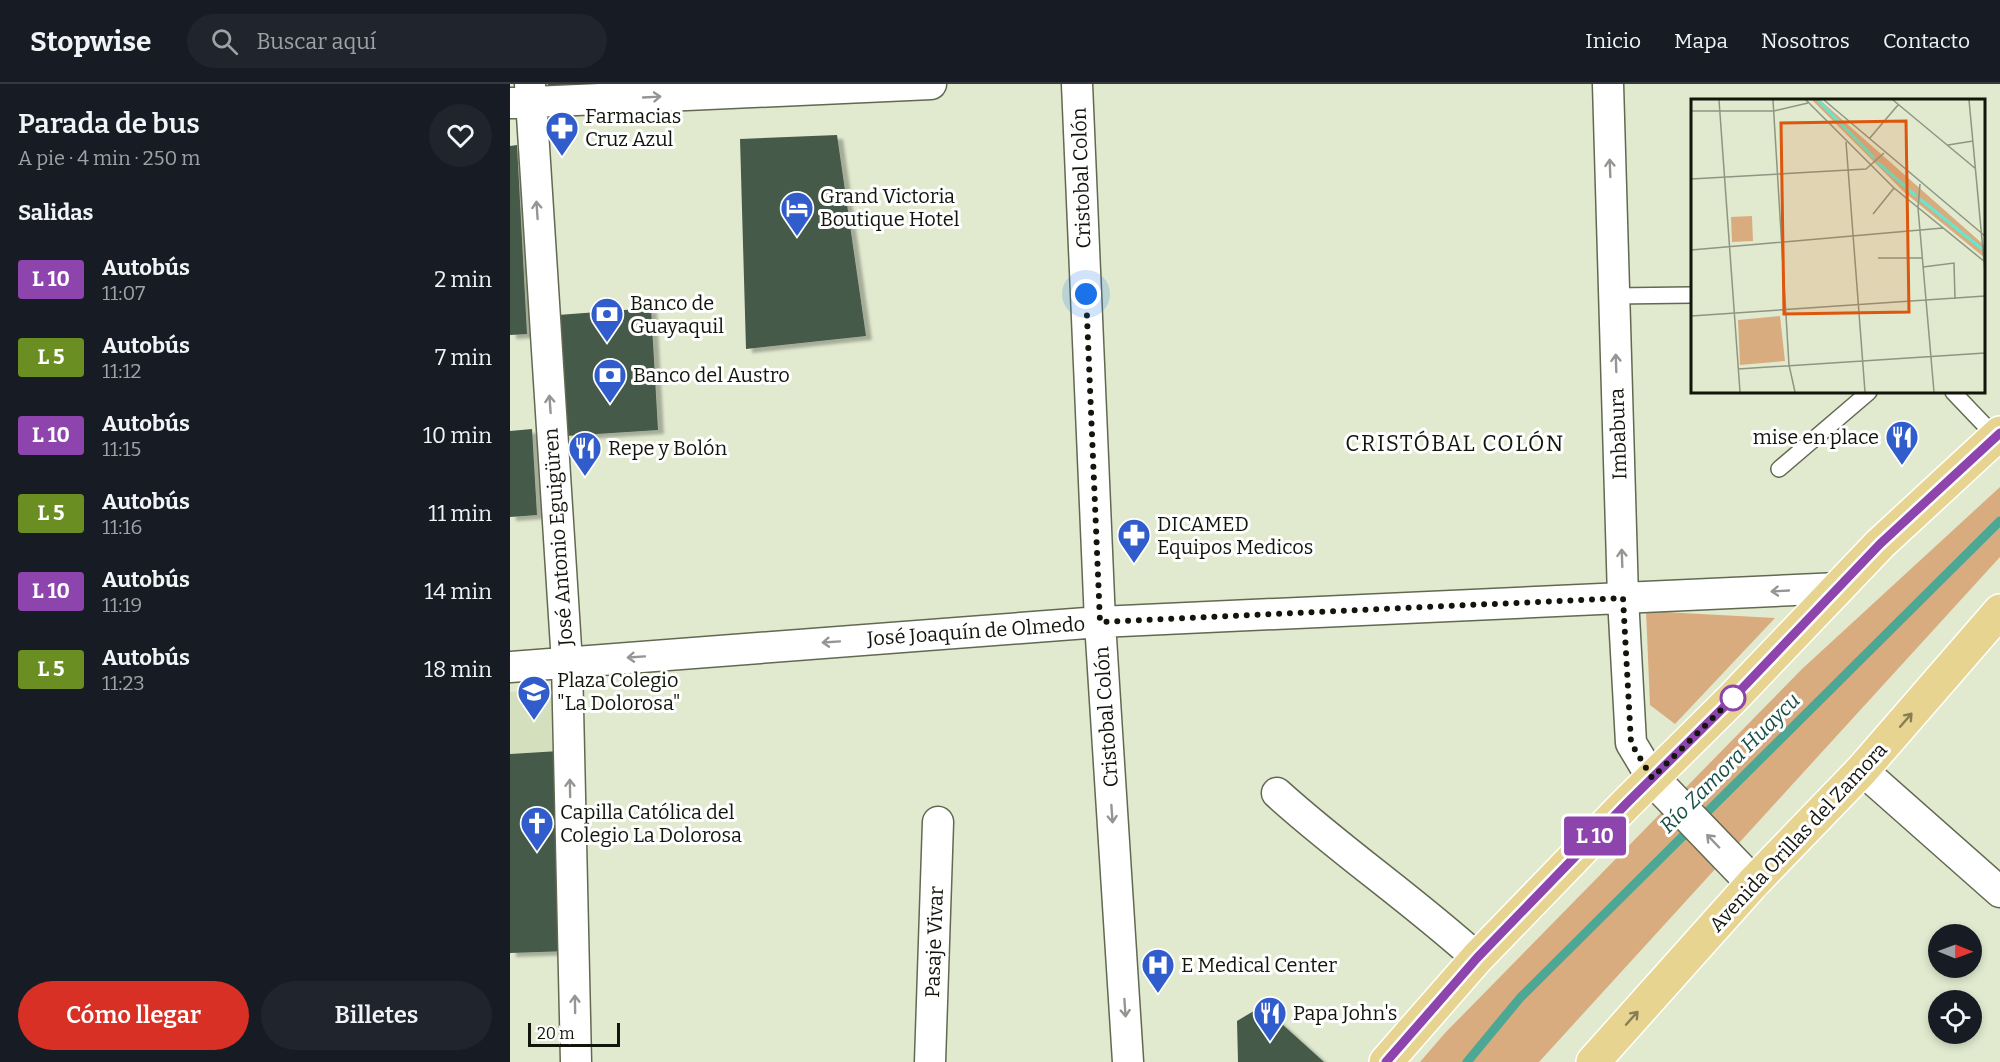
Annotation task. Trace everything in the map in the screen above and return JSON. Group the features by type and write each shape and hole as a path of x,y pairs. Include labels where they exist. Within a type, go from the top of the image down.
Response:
{"main road":[{"path":"1386,1062 1477,958 1733,698 1880,544 1998,435"},
{"name":"Avenida Orillas del Zamora","path":"1593,1062 1753,883 1862,770 2000,611"}],"street":[{"path":"523,97 931,84"},
{"name":"Cristobal Colón","path":"1077,84 1100,622 1128,1062"},
{"name":"Imbabura","path":"1608,84 1623,598 1631,743 1652,778"},
{"name":"José Antonio Eguigüren","path":"523,97 567,663 576,1062"},
{"name":"José Joaquín de Olmedo","path":"510,667 1100,622 1839,588"},
{"path":"1862,770 2000,892"},
{"path":"1652,778 1753,883"},
{"path":"1277,793 1314,826 1452,935 1477,958"},
{"name":"Pasaje Vivar","path":"930,1062 938,822"}],"lane":[{"path":"1614,296 1691,295"},
{"path":"1779,469 1868,393"},
{"path":"1954,393 1998,435"}],"shaded area":[{"path":"2000,487 2000,557 1539,1062 1420,1062 1445,1033 1802,669"},
{"path":"1646,611 1775,618 1675,724 1650,705"},
{"name":"Plaza Colegio \"La Dolorosa\"","path":"556,689 559,751 510,754 510,692"}],"building":[{"path":"548,84 580,84 580,86 548,87"},
{"name":"Grand Victoria Boutique Hotel","path":"837,135 866,336 746,349 740,139"},
{"path":"517,145 527,334 510,335 510,146"},
{"path":"651,308 658,430 566,436 558,315"},
{"path":"532,429 537,515 510,517 510,431"},
{"name":"Capilla Católica del Colegio La Dolorosa","path":"559,751 568,951 510,953 510,754"},
{"name":"Papa John's","path":"1262,1006 1324,1062 1238,1062 1237,1021"}],"waterway":[{"name":"Río Zamora Huaycu","path":"1467,1062 1520,998 2000,521"}],"bus line":[{"path":"1386,1062 1477,958 1626,804 1733,698 1880,544 2000,433"}],"place":[{"name":"Farmacias Cruz Azul","path":"562,157"},
{"name":"Grand Victoria Boutique Hotel","path":"797,237"},
{"name":"Banco de Guayaquil","path":"607,343"},
{"name":"Banco del Austro","path":"610,404"},
{"name":"mise en place","path":"1902,466"},
{"name":"Repe y Bolón","path":"585,477"},
{"name":"DICAMED Equipos Medicos","path":"1134,564"},
{"name":"Plaza Colegio \"La Dolorosa\"","path":"534,721"},
{"name":"Capilla Católica del Colegio La Dolorosa","path":"537,852"},
{"name":"E Medical Center","path":"1158,994"},
{"name":"Papa John's","path":"1270,1042"}],"district":[{"name":"CRISTÓBAL COLÓN","path":"1455,443"}],"route":[{"path":"1086,294 1100,622 1623,598 1631,743 1652,778 1733,698"}]}
